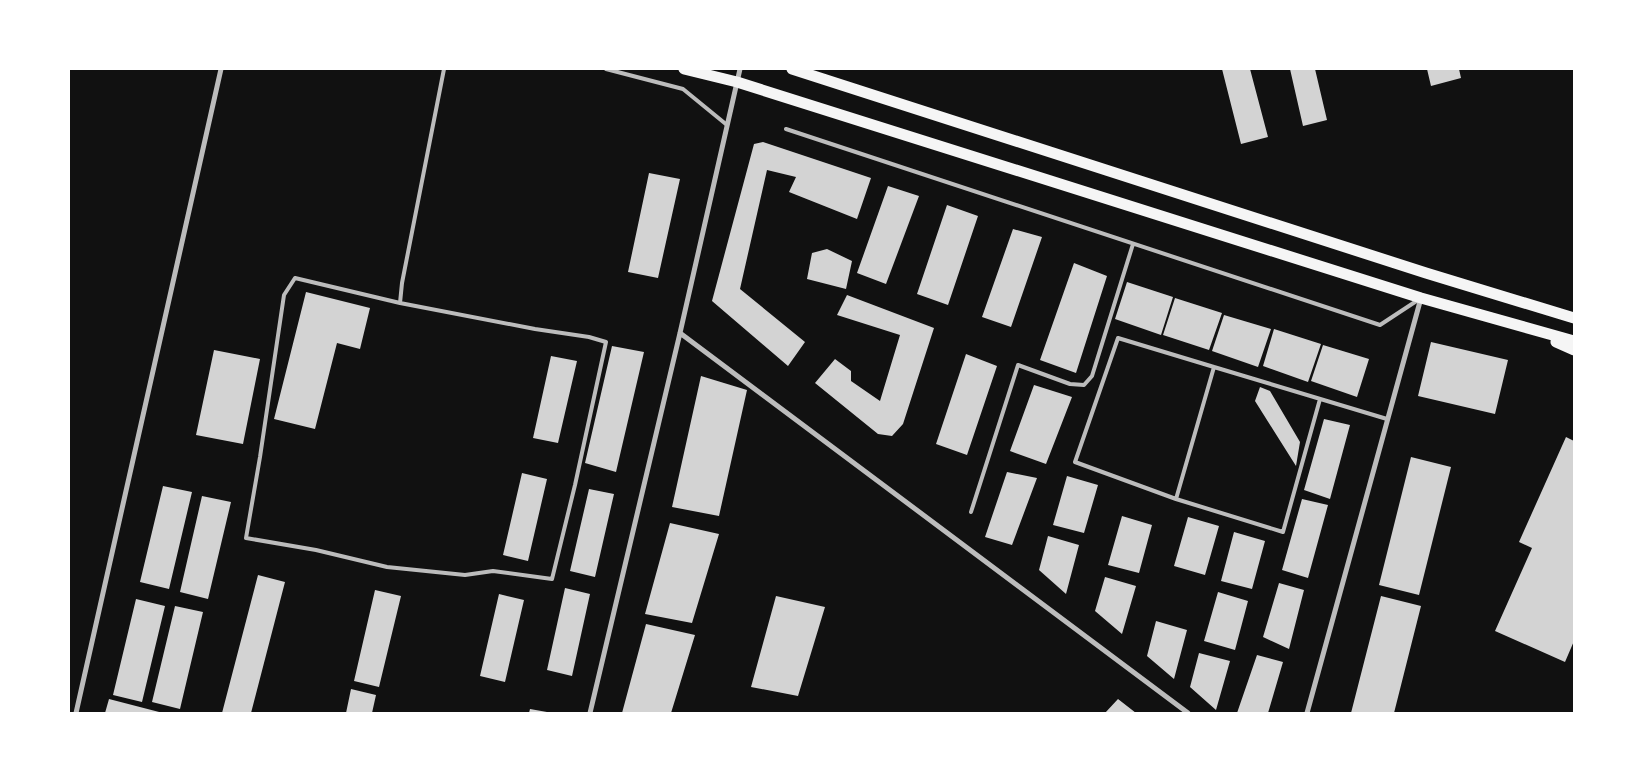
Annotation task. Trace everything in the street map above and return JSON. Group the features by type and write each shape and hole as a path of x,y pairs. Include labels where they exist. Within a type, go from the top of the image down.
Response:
{"main road":[{"path":"684,69 737,82 1421,298 1574,341"},
{"path":"792,69 1426,273 1574,318"},
{"path":"1513,324 1574,350"}],"street":[{"path":"76,713 221,69"},
{"path":"590,713 740,69"},
{"path":"1307,713 1421,298"},
{"path":"680,333 1188,713"}],"lane":[{"path":"400,304 402,283 444,69"},
{"path":"606,69 683,89 727,125"},
{"path":"786,129 1380,325 1421,298"},
{"path":"971,512 1018,364 1070,384 1084,385 1092,376 1133,244"},
{"path":"295,278 400,304 589,337 606,342 575,485 552,579 493,571 465,575 386,567 316,550 246,538 262,447 284,296 295,278"},
{"path":"1320,399 1283,532 1176,499 1074,462 1118,338 1388,419"},
{"path":"1176,499 1214,367"}],"building":[{"path":"1222,69 1250,69 1268,137 1241,144"},
{"path":"1290,69 1315,69 1327,120 1303,126"},
{"path":"1427,69 1459,69 1461,78 1431,86"},
{"path":"763,142 871,178 857,219 789,192 796,177 767,170 740,289 805,342 788,366 712,301 754,144"},
{"path":"649,173 680,179 658,278 628,272"},
{"path":"888,186 919,196 886,284 857,273"},
{"path":"947,205 978,216 948,305 917,294"},
{"path":"1013,229 1042,237 1011,327 982,317"},
{"path":"827,249 852,261 846,289 807,279 812,253"},
{"path":"1074,263 1107,276 1076,373 1040,360"},
{"path":"1127,282 1173,297 1161,335 1115,319"},
{"path":"306,292 370,308 360,349 337,343 315,429 274,419"},
{"path":"847,295 934,328 903,424 892,436 878,434 815,383 835,359 851,371 851,381 880,401 900,335 837,315"},
{"path":"1175,298 1222,313 1209,350 1163,335"},
{"path":"1224,315 1271,329 1258,367 1212,351"},
{"path":"1274,329 1321,344 1308,382 1263,366"},
{"path":"1431,342 1508,360 1495,414 1418,396"},
{"path":"1323,345 1369,359 1357,397 1311,381"},
{"path":"612,346 644,352 616,472 585,463"},
{"path":"214,350 260,359 243,444 196,435"},
{"path":"966,354 997,366 967,455 936,444"},
{"path":"551,356 577,361 558,443 533,438"},
{"path":"701,376 747,390 719,516 672,507"},
{"path":"1034,385 1072,397 1046,464 1010,451"},
{"path":"1260,387 1270,391 1300,442 1296,466 1255,401"},
{"path":"1324,419 1350,425 1330,499 1304,490"},
{"path":"1566,437 1574,441 1574,641 1565,662 1495,631 1532,548 1519,542"},
{"path":"1411,457 1451,467 1419,595 1379,585"},
{"path":"1007,472 1037,478 1012,545 985,537"},
{"path":"522,473 547,479 528,561 503,555"},
{"path":"1067,476 1098,485 1084,533 1053,525"},
{"path":"163,486 192,492 169,589 140,582"},
{"path":"589,489 614,494 595,577 570,571"},
{"path":"202,496 231,502 208,599 180,592"},
{"path":"1302,499 1328,505 1308,578 1282,570"},
{"path":"1122,516 1152,525 1139,573 1108,565"},
{"path":"1188,517 1219,526 1205,575 1174,566"},
{"path":"670,523 719,534 692,623 645,614"},
{"path":"1234,532 1265,541 1252,589 1221,581"},
{"path":"1048,536 1079,545 1066,594 1039,570"},
{"path":"258,575 285,582 251,713 222,713"},
{"path":"1105,577 1136,586 1122,634 1095,611"},
{"path":"1279,583 1304,590 1289,649 1263,637"},
{"path":"565,588 590,594 572,676 547,670"},
{"path":"375,590 401,596 379,687 354,681"},
{"path":"1218,592 1248,601 1235,650 1204,641"},
{"path":"499,594 524,600 505,682 480,676"},
{"path":"776,596 825,607 798,696 751,687"},
{"path":"1381,596 1421,606 1394,713 1351,713"},
{"path":"136,599 165,606 142,702 113,695"},
{"path":"175,606 203,612 180,709 152,702"},
{"path":"1156,621 1187,630 1174,679 1147,656"},
{"path":"646,624 695,635 671,713 622,713"},
{"path":"1199,653 1230,661 1216,710 1190,687"},
{"path":"1257,655 1283,662 1268,713 1237,713"},
{"path":"351,689 376,695 372,713 346,713"},
{"path":"109,699 163,713 105,713"},
{"path":"1118,699 1136,713 1105,713"},
{"path":"530,709 547,712 547,713 529,713"}]}
